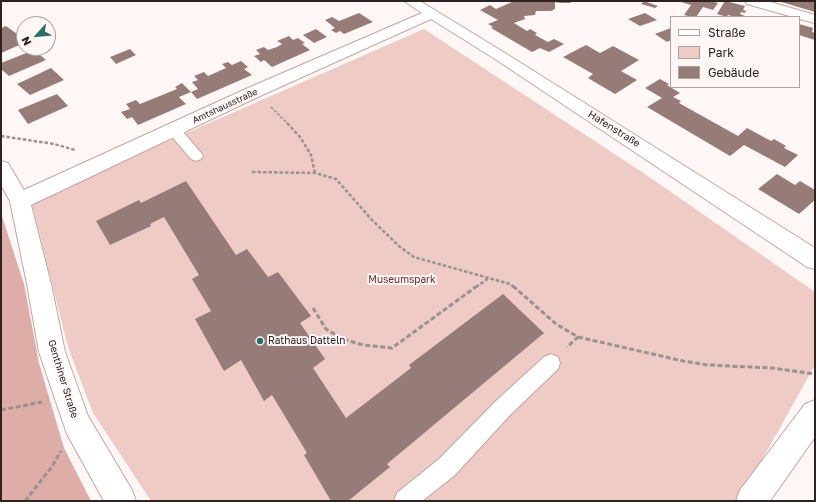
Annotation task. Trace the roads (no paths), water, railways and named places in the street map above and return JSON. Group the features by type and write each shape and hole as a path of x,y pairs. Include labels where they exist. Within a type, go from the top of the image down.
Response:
{"street":[{"name":"Hafenstraße","path":"411,1 500,56 815,260"},
{"path":"752,1 815,19"},
{"name":"Amtshausstraße","path":"20,201 254,92 432,14"},
{"name":"Genthiner Straße","path":"1,168 20,201 39,284 52,352 77,424 121,501"},
{"path":"751,501 815,414"}],"lane":[{"path":"174,130 196,156"},
{"path":"405,501 447,467 504,407 551,363"}],"place":[{"name":"Rathaus Datteln","path":"260,341"}],"park label":[{"name":"Museumspark","path":"402,280"}]}
